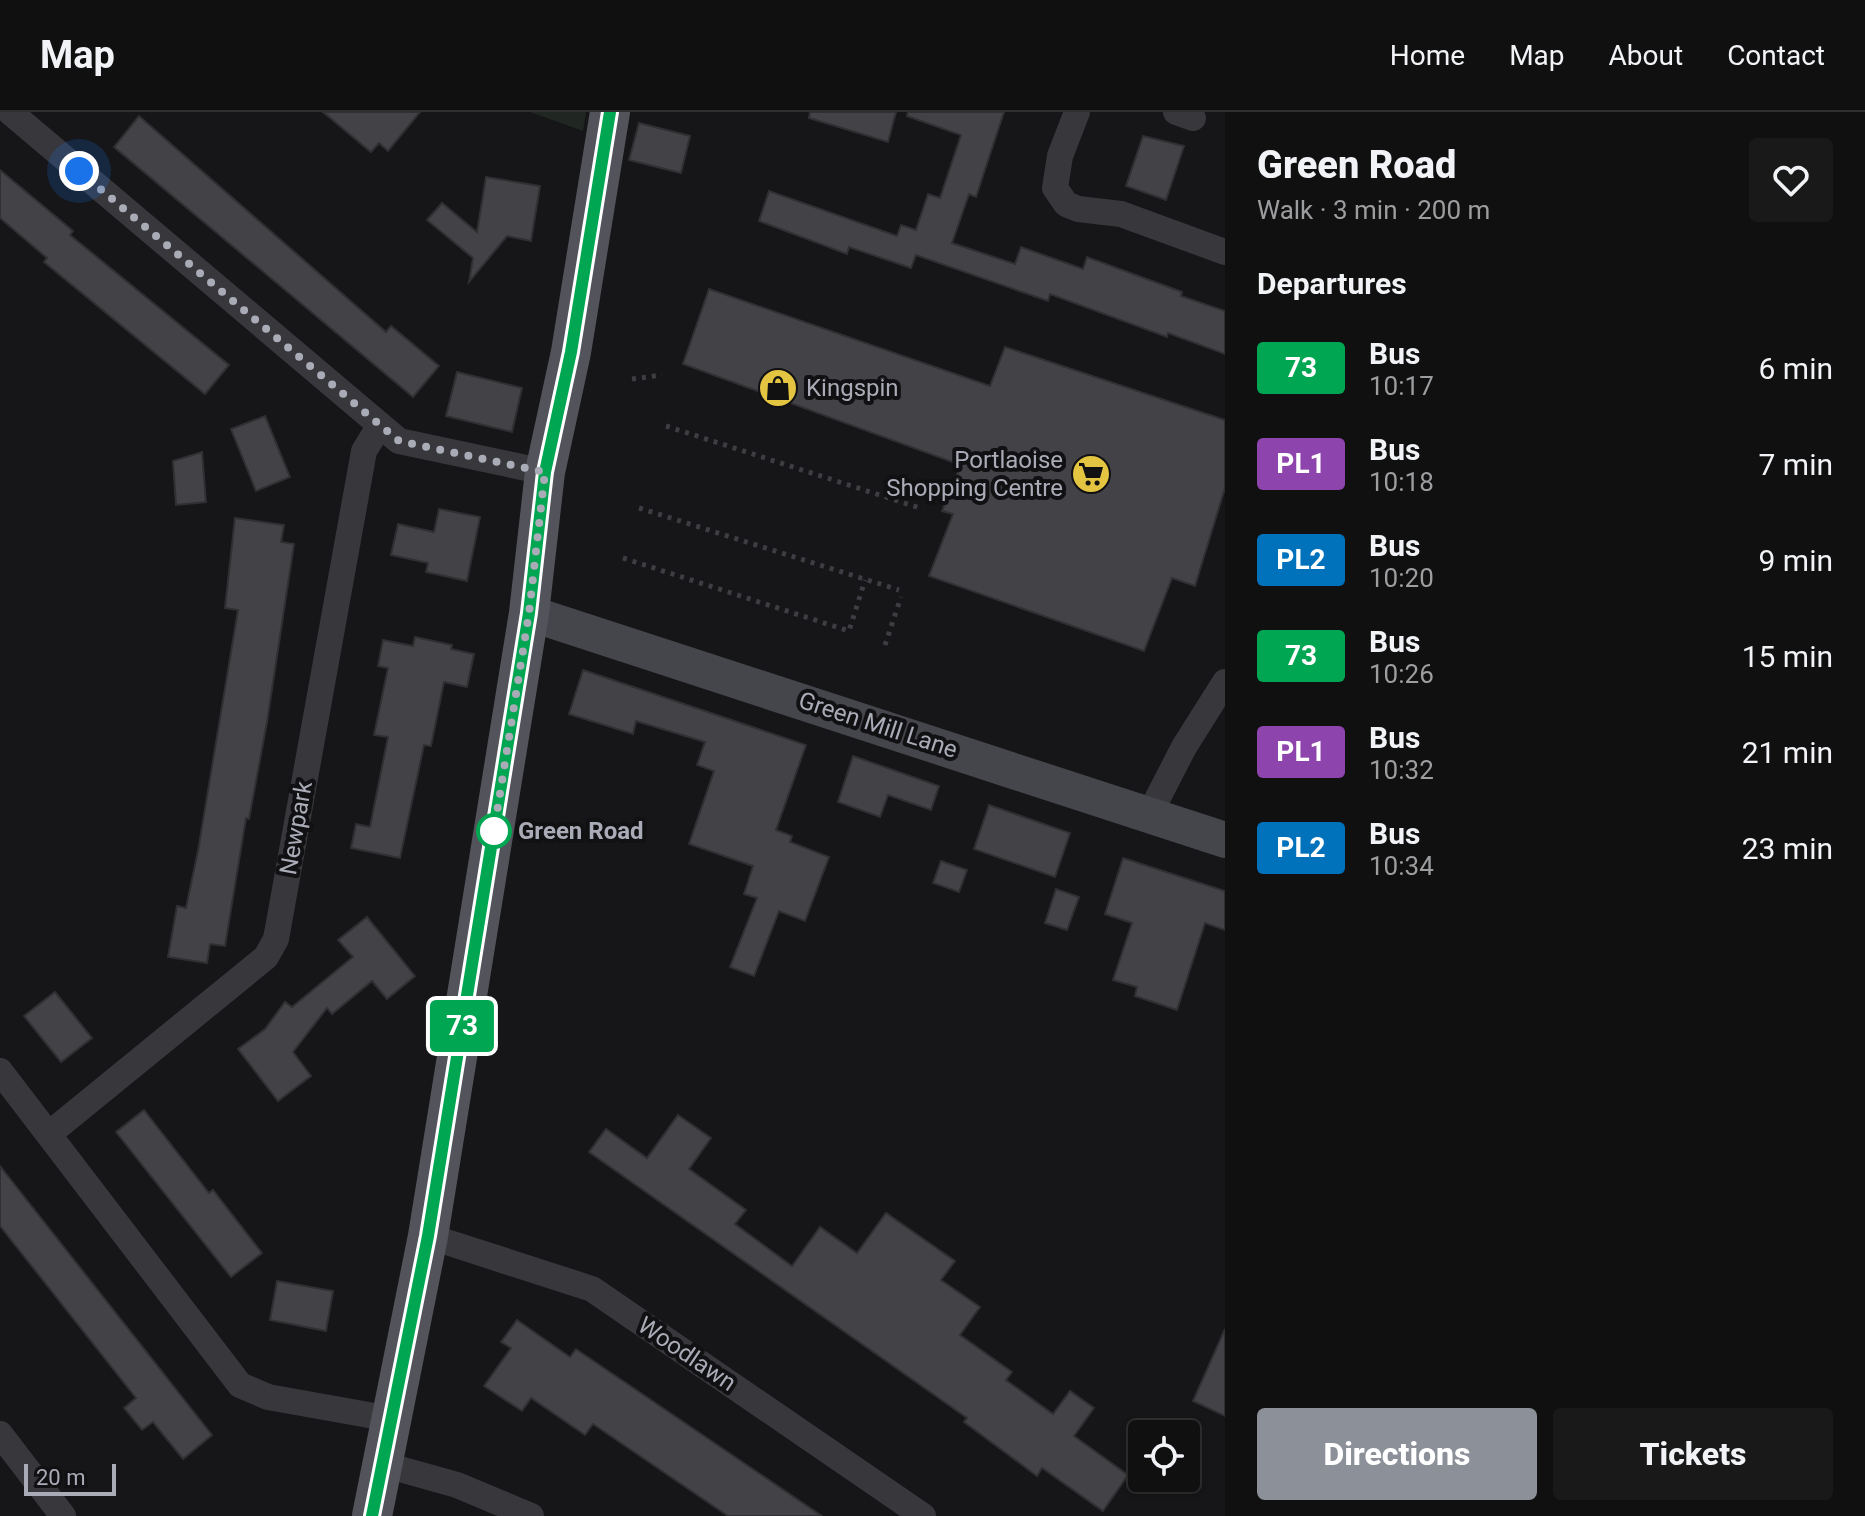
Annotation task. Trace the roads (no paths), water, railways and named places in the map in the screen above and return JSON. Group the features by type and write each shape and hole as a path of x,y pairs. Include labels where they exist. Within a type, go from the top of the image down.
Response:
{"main road":[{"path":"372,1516 428,1236 529,613 545,472 571,352 610,112"}],"street":[{"path":"10,112 399,441 545,472"},
{"path":"1077,112 1056,170 1055,188 1059,197 1078,209 1121,214 1225,252"},
{"name":"Newpark","path":"49,1134 266,957 276,939 364,451 380,425"},
{"name":"Green Mill Lane","path":"529,613 1225,840"},
{"path":"1149,815 1198,723 1225,682"},
{"path":"0,1071 240,1385 268,1397 391,1419"},
{"name":"Woodlawn","path":"428,1236 592,1289 923,1516"},
{"path":"0,1434 63,1516"},
{"path":"382,1464 457,1485 531,1516"}],"place":[{"name":"Kingspin","path":"778,388"},
{"name":"Portlaoise Shopping Centre","path":"1091,474"},
{"name":"Green Road","path":"494,831"}]}
